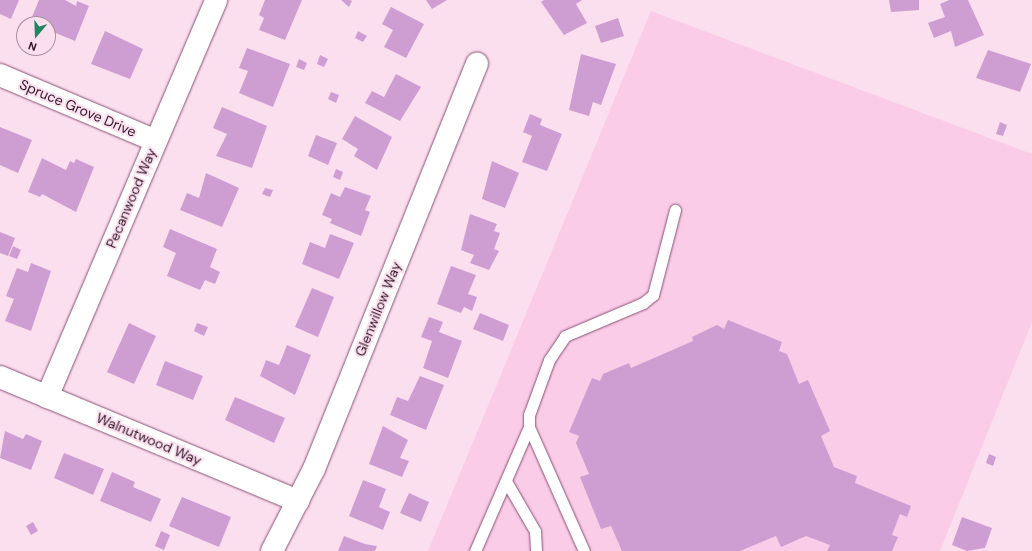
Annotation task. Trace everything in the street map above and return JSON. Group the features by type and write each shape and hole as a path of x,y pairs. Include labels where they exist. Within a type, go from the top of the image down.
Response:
{"street":[{"name":"Pecanwood Way","path":"47,397 216,0"},
{"name":"Glenwillow Way","path":"272,551 298,501 478,63"},
{"name":"Spruce Grove Drive","path":"0,75 156,141"},
{"name":"Walnutwood Way","path":"0,377 298,501"}],"lane":[{"path":"475,551 529,427 529,415 537,387 555,347 565,336 643,303 653,295 675,210"},
{"path":"529,427 584,551"},
{"path":"506,481 535,531 536,551"}],"shaded area":[{"path":"651,11 1032,154 1032,322 940,551 428,551"}],"building":[{"path":"0,0 19,0 11,19 0,14"},
{"path":"39,0 65,0 76,6 77,1 89,6 75,41 56,33 56,16 32,16"},
{"path":"265,0 302,0 285,40 259,30 264,18 259,15"},
{"path":"341,0 350,0 352,1 349,7"},
{"path":"426,0 447,0 432,9"},
{"path":"544,0 582,0 576,4 587,23 564,35 541,2"},
{"path":"889,0 919,0 919,10 891,12"},
{"path":"949,0 968,0 984,35 955,47 951,31 934,38 928,23 945,17 940,4"},
{"path":"391,7 424,24 406,58 384,47 393,30 382,24"},
{"path":"618,18 624,36 601,43 595,26"},
{"path":"105,31 143,49 130,79 91,64"},
{"path":"358,31 367,36 363,42 355,38"},
{"path":"247,48 290,64 273,107 239,93 248,71 239,68"},
{"path":"988,50 1031,64 1020,92 976,78"},
{"path":"581,54 616,64 601,105 593,102 589,116 569,110"},
{"path":"320,55 328,59 324,67 317,64"},
{"path":"299,59 307,63 304,70 296,67"},
{"path":"396,74 421,87 400,121 365,103 372,91 384,97"},
{"path":"331,92 339,95 336,103 328,99"},
{"path":"222,107 267,126 252,168 216,156 227,134 213,128"},
{"path":"530,114 542,119 540,125 562,134 547,171 522,162 532,136 523,132"},
{"path":"355,116 392,137 377,170 354,156 358,149 342,139"},
{"path":"1000,122 1007,125 1003,136 996,134"},
{"path":"0,127 32,140 18,173 0,165"},
{"path":"316,135 337,143 328,165 308,156"},
{"path":"42,158 66,170 70,161 74,163 76,159 94,167 76,212 42,194 40,197 28,192"},
{"path":"492,161 519,173 505,208 482,199"},
{"path":"336,169 343,172 340,180 333,177"},
{"path":"206,173 239,188 222,227 180,210 187,193 199,198"},
{"path":"345,187 371,196 365,210 370,212 361,236 330,223 332,219 322,215 331,193 340,197"},
{"path":"265,188 273,190 270,197 262,194"},
{"path":"470,214 497,224 494,231 500,233 494,249 499,251 489,270 470,263 474,255 461,250"},
{"path":"170,229 217,249 210,267 220,272 215,284 205,280 200,290 167,276 176,253 163,247"},
{"path":"0,232 15,238 8,256 0,253"},
{"path":"330,234 354,243 339,279 302,264 310,242 325,248"},
{"path":"13,246 21,250 17,259 9,256"},
{"path":"31,263 51,271 31,331 5,321 14,299 6,296 17,268 28,272"},
{"path":"451,266 476,275 468,294 477,297 472,311 464,307 461,313 437,304"},
{"path":"312,288 334,297 318,337 295,327"},
{"path":"480,313 509,325 503,341 473,329"},
{"path":"429,317 443,322 439,332 462,341 448,378 423,368 432,341 421,337"},
{"path":"728,320 782,342 779,351 787,354 799,384 808,380 830,431 821,436 834,467 857,476 855,483 911,506 907,517 900,514 892,535 898,537 892,551 827,551 830,545 806,536 781,547 776,536 740,551 622,551 611,526 601,529 580,477 589,474 576,443 579,436 569,432 592,378 600,381 603,374 629,363 631,368 693,341 692,337 717,325 724,329"},
{"path":"129,323 156,336 134,384 107,372"},
{"path":"197,323 208,327 204,336 194,331"},
{"path":"287,345 311,355 295,395 260,376 266,360 279,365"},
{"path":"165,361 203,376 193,400 156,385"},
{"path":"420,376 444,385 426,430 390,415 397,397 408,401"},
{"path":"235,397 285,418 274,443 225,420"},
{"path":"383,426 408,440 400,458 409,461 402,477 369,464"},
{"path":"5,431 23,439 26,434 42,441 31,470 0,458"},
{"path":"64,453 104,469 93,495 54,478"},
{"path":"989,454 996,457 993,466 986,463"},
{"path":"112,472 135,482 133,487 161,499 151,522 100,501"},
{"path":"363,480 386,489 379,507 390,512 383,530 349,516"},
{"path":"409,493 429,502 421,522 400,513"},
{"path":"182,497 231,517 219,547 169,526"},
{"path":"962,517 992,528 985,548 967,551 952,545"},
{"path":"33,522 38,531 31,535 26,526"},
{"path":"161,531 170,535 164,550 155,546"},
{"path":"344,536 365,544 377,546 375,551 338,551"}]}
